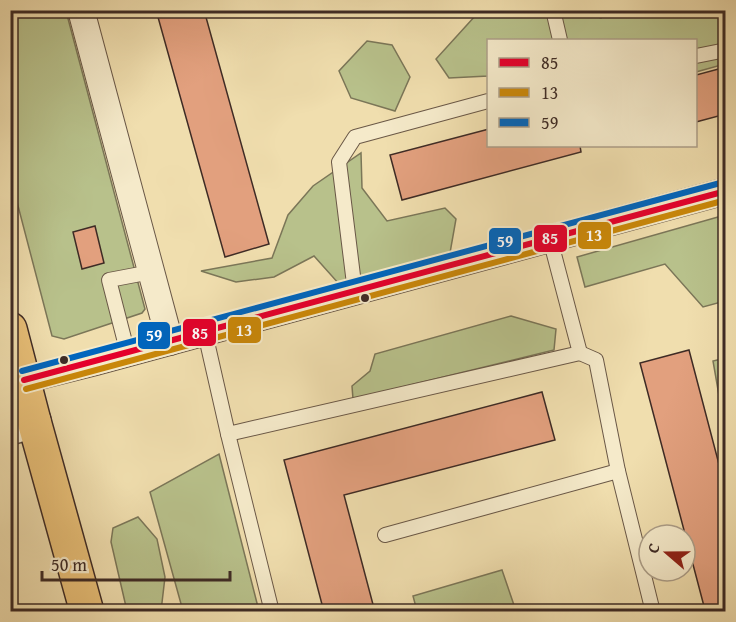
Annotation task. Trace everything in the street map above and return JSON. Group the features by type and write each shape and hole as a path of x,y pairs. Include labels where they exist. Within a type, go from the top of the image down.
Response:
{"main road":[{"path":"10,329 24,380 22,424 87,612"}],"street":[{"path":"81,10 170,342"},
{"path":"24,380 128,354 726,191"}],"lane":[{"path":"553,10 560,39"},
{"path":"697,56 726,50"},
{"path":"355,292 339,162 355,137 487,102"},
{"path":"550,239 580,353"},
{"path":"128,354 109,280 151,272"},
{"path":"205,333 272,612"},
{"path":"228,434 580,353 596,360 618,471 653,612"},
{"path":"385,535 618,471"}],"green space":[{"path":"581,10 601,18 606,11 725,11 725,64 697,72 697,39 487,39 487,76 449,78 436,59 476,15 518,11"},
{"path":"11,11 66,11 145,309 142,313 64,339 52,336 11,179"},
{"path":"367,41 392,45 410,77 395,111 351,98 339,71"},
{"path":"361,153 362,188 387,221 445,208 456,219 450,253 339,284 314,256 274,277 236,282 201,271 272,258 288,215 313,186"},
{"path":"725,215 725,301 703,307 665,264 585,287 577,257"},
{"path":"511,316 556,329 554,350 353,399 352,386 370,371 375,354"},
{"path":"726,358 725,430 713,361"},
{"path":"219,454 259,611 183,611 150,492"},
{"path":"138,517 157,539 165,577 161,611 127,611 111,542 113,528"},
{"path":"502,570 516,611 417,611 413,596"}],"building":[{"path":"156,10 204,10 269,244 225,257"},
{"path":"726,67 726,114 697,122 697,75"},
{"path":"487,130 487,147 580,147 581,152 402,200 390,155"},
{"path":"95,226 104,263 82,269 73,232"},
{"path":"689,350 726,491 726,605 705,610 697,580 697,523 682,523 640,363"},
{"path":"542,392 555,440 344,495 375,612 324,612 284,460"}],"transit line":[{"name":"59","path":"22,371 724,182"},
{"name":"85","path":"24,380 726,191"},
{"name":"13","path":"26,389 726,200"}]}
